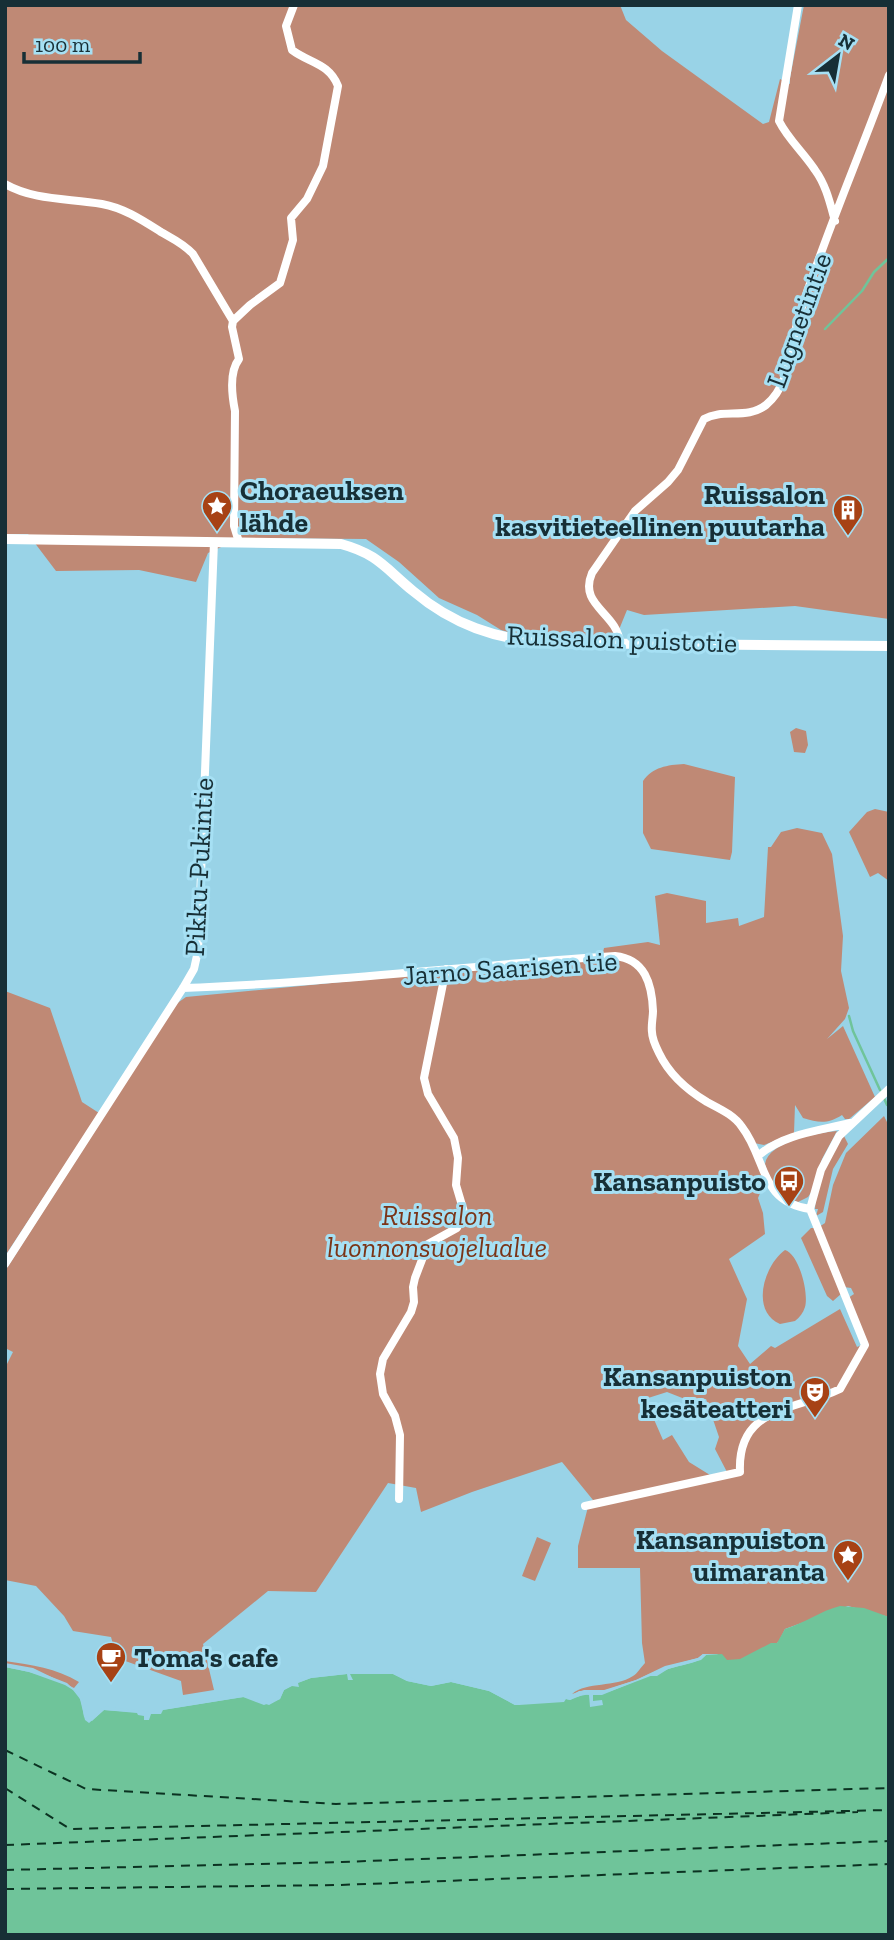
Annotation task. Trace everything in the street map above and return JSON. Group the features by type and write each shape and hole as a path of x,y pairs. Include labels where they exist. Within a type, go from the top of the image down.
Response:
{"street":[{"path":"239,542 234,526 233,398 235,365 239,359 233,321 280,283 293,240 291,218 307,200 323,166 338,86 334,75 325,67 305,60 292,50 286,26 294,5"},
{"path":"798,5 779,121 824,186 835,221"},
{"name":"Lugnetintie","path":"620,643 615,624 590,597 589,580 635,511 678,470 704,419 715,415 747,414 766,405 772,398 787,368 799,318 889,75"},
{"path":"5,184 40,197 104,204 137,216 185,245 233,321"},
{"name":"Ruissalon puistotie","path":"5,539 327,542 363,551 382,562 411,590 440,611 473,628 507,639 547,643 889,646"},
{"name":"Pikku-Pukintie","path":"5,1264 194,969 198,951 215,542"},
{"name":"Jarno Saarisen tie","path":"183,989 396,975 522,962 627,957 650,981 652,1032 666,1066 695,1095 736,1119 759,1155 766,1180 779,1195 795,1206 810,1209"},
{"path":"399,1499 400,1435 395,1416 383,1394 380,1374 383,1359 411,1312 414,1301 413,1287 428,1244 457,1228 464,1212 456,1185 458,1158 454,1138 449,1125 432,1101 424,1078 446,969"},
{"path":"585,1506 740,1472 742,1443 752,1428 796,1403 840,1389 865,1345 810,1209 828,1155 839,1136 889,1089"},
{"path":"759,1155 776,1143 791,1137 850,1123"}],"green space":[{"path":"5,5 620,5 626,20 662,51 763,124 769,122 780,79 790,84 804,5 889,5 889,619 795,606 644,615 627,610 616,637 512,633 439,598 399,562 366,539 241,538 208,553 196,582 139,570 56,571 28,534 5,534"},
{"path":"796,728 806,731 808,745 805,753 794,752 790,732"},
{"path":"684,764 735,777 730,860 651,849 643,833 643,781 661,768"},
{"path":"875,809 889,812 889,881 878,873 870,877 849,832 867,812"},
{"name":"Ruissalon luonnonsuojelualue","path":"797,828 822,833 832,854 843,936 841,971 849,1008 845,1019 827,1039 843,1026 875,1097 849,1119 842,1115 823,1122 803,1118 795,1105 794,1133 764,1145 749,1142 765,1182 758,1198 765,1234 729,1259 747,1299 738,1346 750,1364 771,1346 775,1348 840,1309 857,1347 866,1343 848,1298 854,1294 851,1288 844,1287 819,1227 825,1223 833,1185 846,1153 884,1116 889,1126 889,1617 848,1606 785,1629 770,1650 731,1663 717,1654 703,1654 606,1690 584,1690 572,1694 585,1687 626,1680 645,1663 640,1568 578,1568 578,1546 589,1503 593,1500 562,1462 421,1512 416,1488 388,1483 316,1592 268,1591 203,1644 214,1690 183,1695 181,1681 117,1658 111,1637 73,1631 64,1616 36,1586 5,1580 5,1368 13,1352 5,1348 5,1271 176,1004 186,997 602,957 604,948 648,942 660,945 655,896 667,893 706,901 706,923 738,918 739,926 764,917 768,847 771,847 781,832","holes":["667,1392 690,1401 706,1399 719,1437 715,1449 727,1472 710,1475 689,1462 672,1435 663,1440 645,1399"]},
{"path":"5,991 50,1008 82,1102 99,1113 5,1256"},
{"path":"837,1131 822,1159 808,1197 798,1202 781,1193 767,1170 765,1164 768,1156 775,1149 795,1140"},
{"path":"844,1136 848,1144 833,1169 823,1212 816,1216 820,1179 832,1152"},
{"path":"814,1228 841,1294 833,1301 827,1296 801,1238"},
{"path":"785,1250 799,1266 806,1301 803,1311 795,1321 780,1324 771,1318 765,1309 763,1288 771,1266"},
{"path":"537,1537 551,1543 535,1581 522,1576"},
{"path":"5,1661 53,1670 79,1682 74,1688 33,1668"}],"shaded area":[{"path":"840,1606 864,1608 889,1617 889,1935 5,1935 5,1667 44,1676 64,1684 78,1695 84,1717 92,1721 104,1710 160,1714 162,1710 243,1697 264,1705 280,1699 284,1690 297,1683 311,1678 347,1674 393,1674 407,1681 431,1686 451,1682 489,1691 515,1705 564,1702 566,1699 611,1691 706,1655 722,1654 727,1660 740,1659 771,1643 777,1643 785,1629"}],"pier":[{"path":"706,1655 701,1660 668,1669 657,1676 648,1676 602,1695 593,1695 593,1701 602,1700 603,1705 590,1707 589,1695 585,1694 566,1699 579,1691 601,1691 636,1680 665,1666 698,1658"},
{"path":"5,1664 31,1669 67,1683 82,1697 89,1719 104,1706 151,1712 162,1706 243,1694 269,1702 275,1700 278,1692 309,1675 341,1671 394,1671 430,1685 447,1679 471,1682 500,1691 519,1705 489,1691 451,1682 431,1686 407,1681 393,1674 350,1674 353,1680 348,1680 347,1674 311,1678 298,1683 299,1687 292,1686 284,1690 280,1699 269,1705 244,1697 163,1710 161,1714 151,1714 149,1720 144,1720 144,1716 137,1713 104,1710 89,1723 85,1720 80,1699 73,1690 29,1672 5,1667"}],"waterway":[{"path":"825,329 889,258"},
{"path":"849,1016 853,1031 880,1090"},
{"path":"884,1098 887,1105"}],"ferry route":[{"path":"5,1750 86,1789 336,1804 889,1788"},
{"path":"5,1788 70,1829 889,1810"},
{"path":"5,1845 858,1812"},
{"path":"5,1870 342,1862 889,1841"},
{"path":"5,1889 340,1885 889,1864"}],"place":[{"name":"Choraeuksen lähde","path":"217,533"},
{"name":"Ruissalon kasvitieteellinen puutarha","path":"848,537"},
{"name":"Kansanpuisto","path":"789,1208"},
{"name":"Kansanpuiston kesäteatteri","path":"815,1419"},
{"name":"Kansanpuiston uimaranta","path":"848,1582"},
{"name":"Toma's cafe","path":"111,1684"}]}
